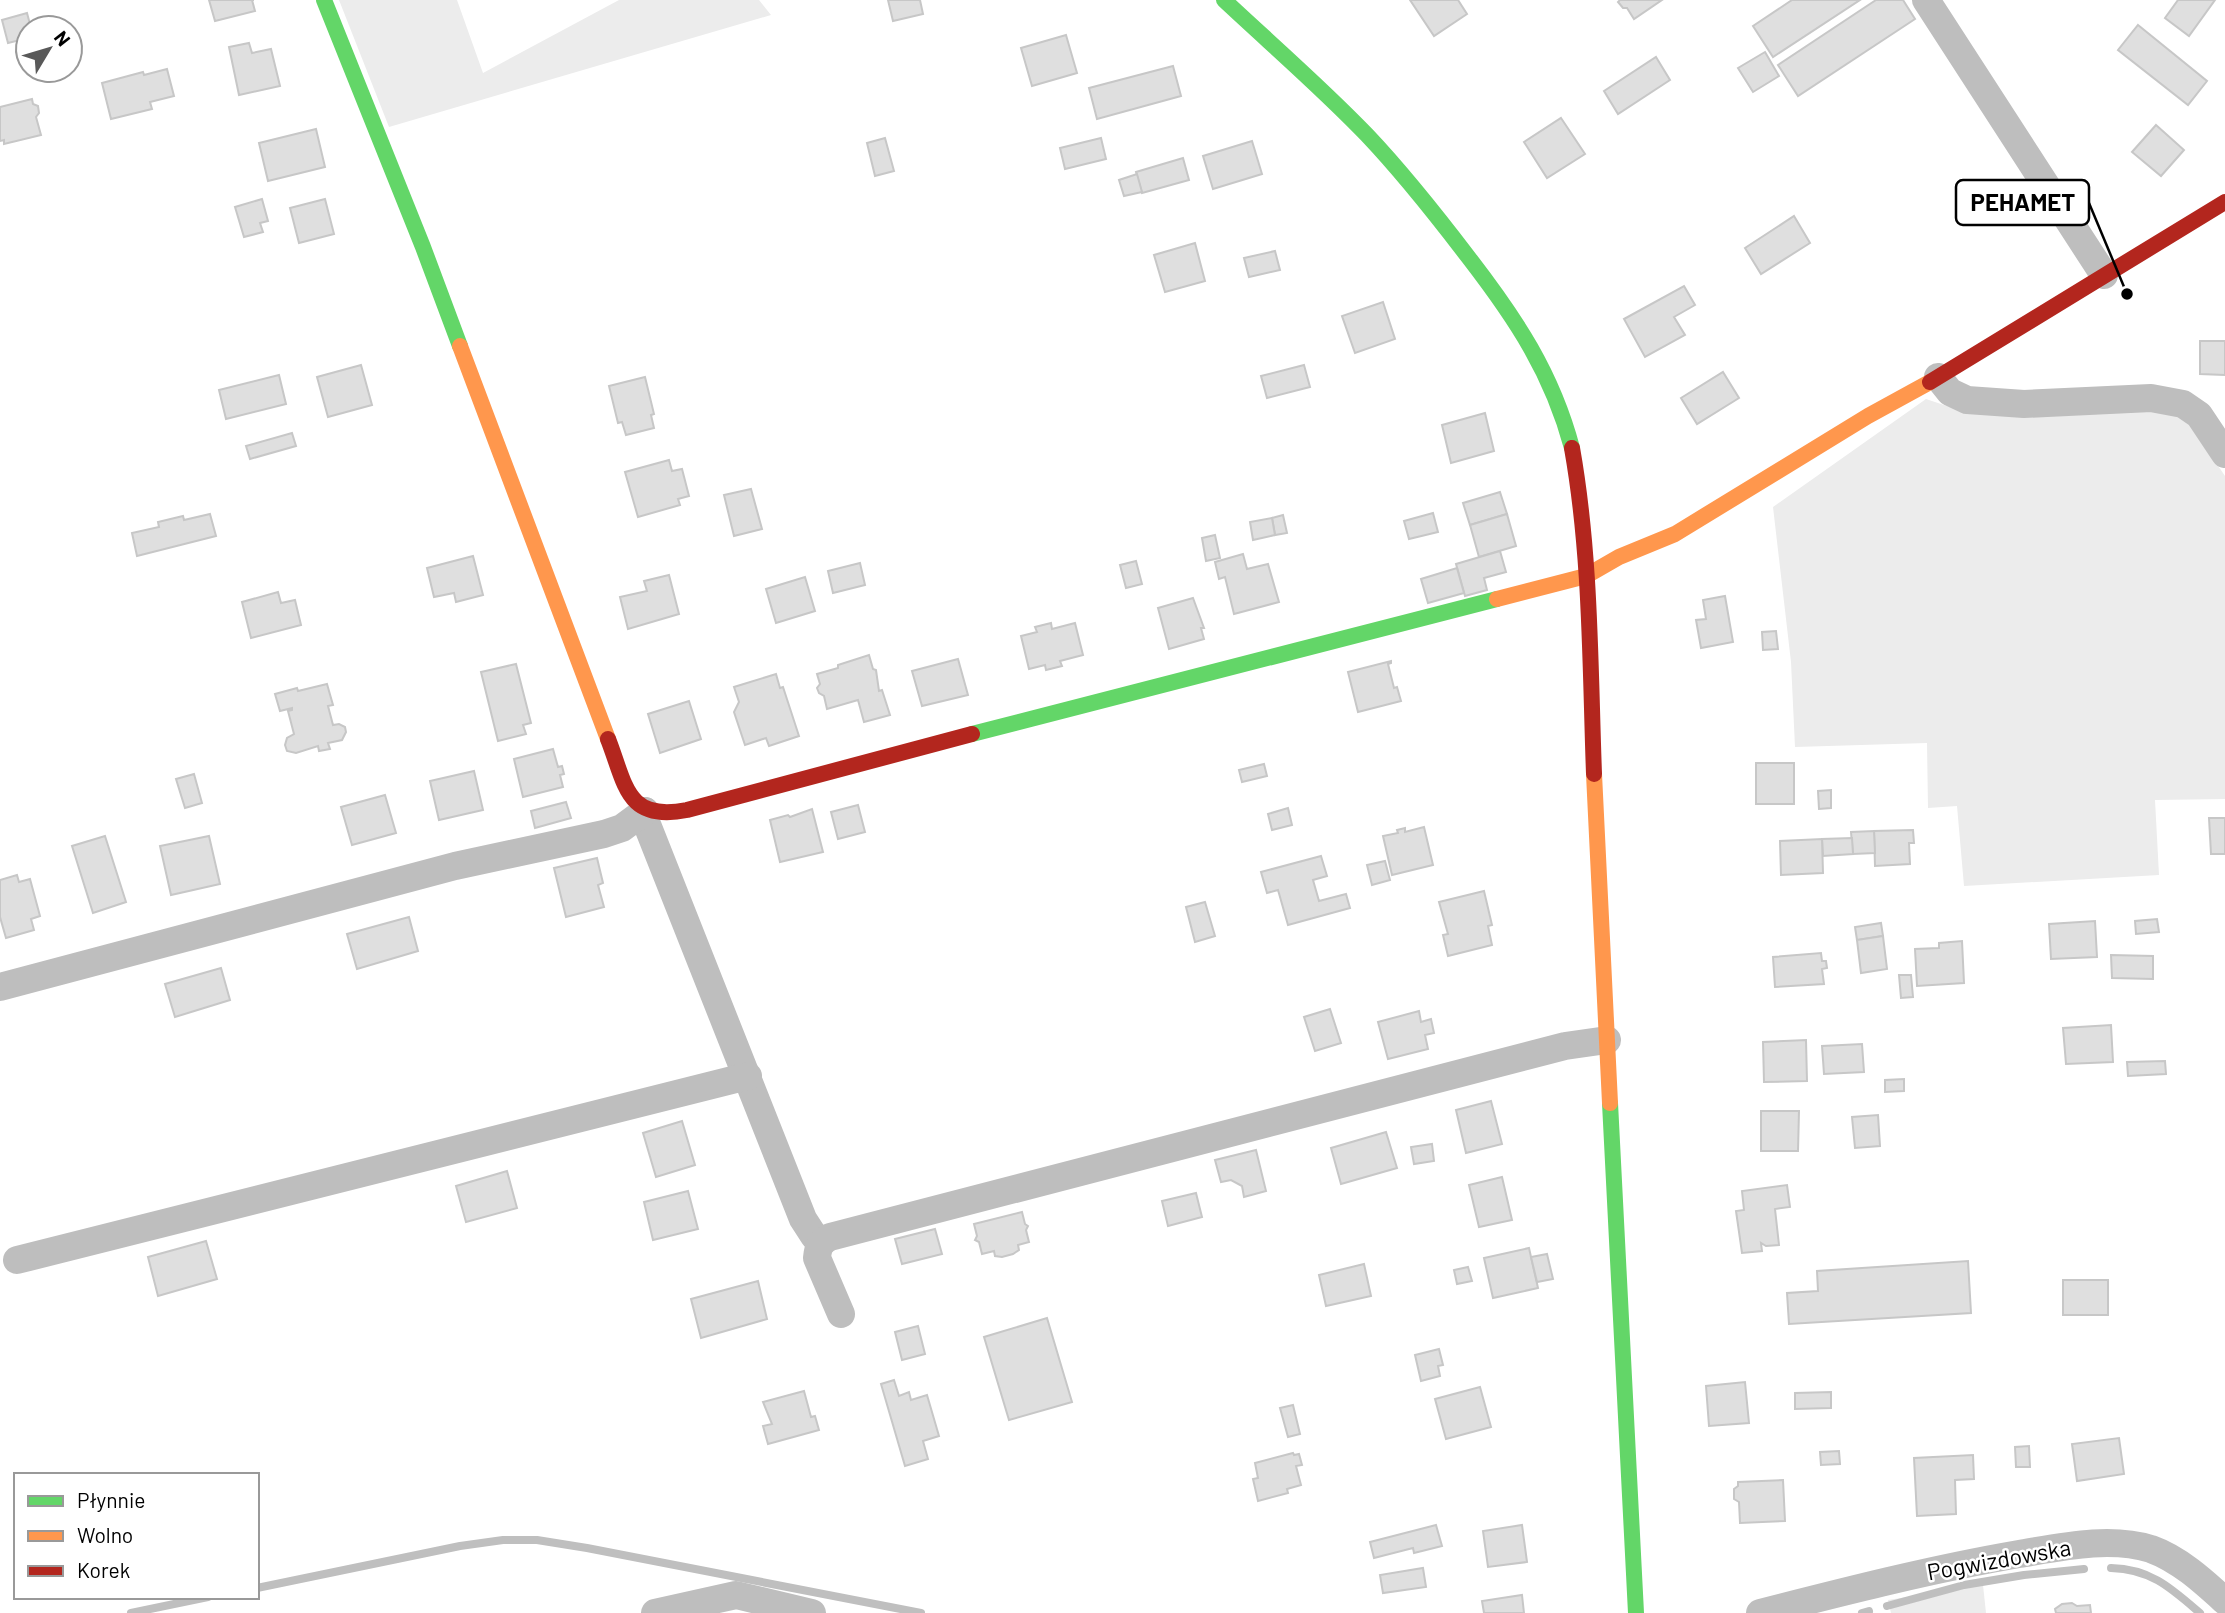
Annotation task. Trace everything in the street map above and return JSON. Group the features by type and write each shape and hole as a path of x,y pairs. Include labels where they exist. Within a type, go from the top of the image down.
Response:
{"street":[{"path":"324,0 423,247 628,790 645,811 657,814 687,810 901,752 1586,576 1619,557 1675,534 2225,202"},
{"path":"1224,0 1382,152 1429,206 1495,292 1526,338 1548,378 1563,414 1572,449 1581,505 1586,576 1636,1613"},
{"path":"1926,0 2104,275"},
{"path":"1938,377 1950,392 1967,400 2024,404 2151,398 2183,404 2199,415 2225,454"},
{"path":"0,987 455,866 604,834 622,828 645,811"},
{"path":"645,811 646,822 803,1219 821,1242"},
{"path":"841,1314 817,1258 821,1242 841,1234 1442,1077 1565,1046 1607,1040"},
{"path":"18,1260 748,1076"},
{"name":"Pogwizdowska","path":"1760,1613 1974,1562 2066,1546 2123,1543 2152,1549 2175,1560 2225,1601"},
{"path":"655,1613 736,1595 812,1613"}],"shaded area":[{"path":"339,0 457,0 483,73 619,0 759,0 771,15 389,127"},
{"path":"1926,399 1959,410 2151,409 2175,413 2188,421 2225,476 2225,799 2155,800 2159,875 1964,886 1957,806 1928,808 1927,743 1795,747 1791,662 1773,507"},
{"path":"1983,1585 1986,1613 1891,1613 1888,1600"}],"building":[{"path":"209,0 252,0 255,11 215,21"},
{"path":"888,0 920,0 923,14 893,21"},
{"path":"1410,0 1458,0 1467,14 1434,36"},
{"path":"1662,0 1634,19 1627,8 1623,8 1618,2"},
{"path":"1792,0 1860,0 1773,57 1753,26"},
{"path":"1876,0 1903,0 1915,19 1798,96 1778,65"},
{"path":"2178,0 2215,0 2189,36 2165,18"},
{"path":"14,17 14,42 8,43 2,20"},
{"path":"2138,25 2207,81 2188,105 2118,50"},
{"path":"1066,35 1077,73 1032,86 1021,48"},
{"path":"249,43 252,53 271,49 280,86 239,95 229,47"},
{"path":"1765,52 1779,76 1753,92 1738,68"},
{"path":"1656,57 1670,80 1618,114 1604,91"},
{"path":"1173,66 1181,96 1097,119 1089,88"},
{"path":"167,69 174,96 150,102 152,109 111,119 102,83 143,72 144,75"},
{"path":"32,99 33,104 38,106 39,113 36,117 41,135 4,144 4,140 0,141 0,107"},
{"path":"1561,118 1585,154 1547,178 1524,142"},
{"path":"2156,125 2184,150 2161,176 2132,152"},
{"path":"316,129 325,167 268,181 259,143"},
{"path":"885,138 894,171 875,176 867,143"},
{"path":"1101,138 1106,159 1065,169 1060,148"},
{"path":"1252,141 1262,174 1213,189 1203,156"},
{"path":"1183,158 1189,180 1142,193 1136,172"},
{"path":"1137,174 1142,192 1124,196 1119,180"},
{"path":"262,199 268,221 260,223 263,232 244,237 235,207"},
{"path":"325,199 334,234 299,243 290,208"},
{"path":"1794,216 1810,243 1761,274 1745,248"},
{"path":"1195,243 1205,281 1165,292 1154,255"},
{"path":"1275,251 1280,270 1249,277 1244,258"},
{"path":"1684,286 1695,305 1674,317 1685,335 1645,357 1624,319"},
{"path":"1383,302 1395,339 1355,353 1342,316"},
{"path":"2200,341 2225,341 2225,375 2200,374"},
{"path":"361,365 372,405 328,417 317,377"},
{"path":"1304,365 1310,387 1267,398 1261,376"},
{"path":"1723,372 1739,398 1697,424 1681,398"},
{"path":"279,375 286,404 226,419 219,390"},
{"path":"645,377 654,414 651,415 654,428 626,435 622,422 618,423 609,386"},
{"path":"1485,413 1494,451 1451,463 1442,425"},
{"path":"292,433 296,446 250,459 246,446"},
{"path":"669,460 672,471 682,469 689,496 678,499 680,505 638,517 625,472"},
{"path":"751,489 762,529 734,536 724,495"},
{"path":"1500,492 1507,514 1470,525 1463,503"},
{"path":"1433,513 1438,532 1409,539 1404,521"},
{"path":"210,514 216,536 137,556 132,533 159,527 158,522 183,516 184,520"},
{"path":"1507,514 1516,546 1479,557 1470,525"},
{"path":"1283,515 1287,533 1275,535 1272,518"},
{"path":"1272,518 1275,535 1253,540 1250,522"},
{"path":"1215,535 1220,558 1206,561 1202,538"},
{"path":"1500,551 1506,572 1484,578 1487,590 1465,596 1456,564"},
{"path":"1243,554 1247,569 1268,564 1279,602 1234,614 1225,577 1219,579 1215,562"},
{"path":"473,556 483,595 456,602 454,593 434,597 427,568"},
{"path":"1136,561 1142,584 1126,588 1120,565"},
{"path":"860,563 865,585 833,593 828,571"},
{"path":"1457,568 1464,593 1428,603 1421,579"},
{"path":"669,575 679,614 628,629 620,597 647,591 644,581"},
{"path":"805,577 815,611 776,623 766,589"},
{"path":"278,592 281,603 295,600 301,625 251,638 242,602"},
{"path":"1725,596 1733,642 1701,648 1696,620 1706,619 1703,600"},
{"path":"1193,598 1204,628 1201,628 1204,639 1169,649 1158,608"},
{"path":"1051,623 1052,629 1075,623 1083,655 1060,661 1062,666 1046,670 1045,665 1029,669 1021,636 1037,632 1035,627"},
{"path":"1776,631 1778,649 1763,650 1762,632"},
{"path":"869,655 873,669 876,670 879,691 882,690 890,715 864,722 858,700 827,709 824,696 817,688 820,684 817,674"},
{"path":"958,659 968,695 922,706 912,671"},
{"path":"1391,661 1388,664 1394,688 1397,687 1401,701 1358,712 1348,672"},
{"path":"516,664 531,723 523,725 526,734 498,741 481,672"},
{"path":"776,674 799,736 769,746 766,738 745,745 734,712 739,702 734,687"},
{"path":"327,684 333,705 328,706 333,725 345,727 342,740 328,743 330,749 319,751 318,746 296,753 287,751 287,738 294,734 288,711 292,708 280,711 275,694"},
{"path":"689,701 701,739 660,753 648,714"},
{"path":"553,749 558,767 562,766 564,774 560,775 563,787 523,797 514,759"},
{"path":"1756,763 1794,763 1794,804 1756,804"},
{"path":"1264,764 1267,776 1242,782 1239,770"},
{"path":"474,771 483,810 439,820 430,781"},
{"path":"194,774 202,803 185,808 176,779"},
{"path":"1831,790 1831,808 1819,809 1818,791"},
{"path":"385,795 396,833 352,845 341,807"},
{"path":"566,802 571,818 535,828 531,811"},
{"path":"858,805 865,832 838,839 831,812"},
{"path":"1288,808 1292,825 1272,830 1268,814"},
{"path":"812,809 823,852 780,862 770,820 788,815 790,817"},
{"path":"2209,818 2225,818 2225,854 2211,854"},
{"path":"1424,827 1433,865 1392,875 1383,836 1398,833 1397,830 1405,828 1405,832"},
{"path":"1913,830 1914,843 1909,843 1910,864 1875,866 1874,831"},
{"path":"1874,831 1875,853 1853,854 1851,832"},
{"path":"105,836 126,902 93,913 72,846"},
{"path":"209,836 220,884 171,895 160,846"},
{"path":"1852,838 1853,854 1823,856 1822,839"},
{"path":"1822,839 1823,873 1781,875 1780,841"},
{"path":"1321,856 1327,876 1313,880 1319,901 1346,894 1350,908 1288,925 1278,890 1267,893 1261,872"},
{"path":"597,858 603,883 598,885 604,907 566,917 554,868"},
{"path":"1385,861 1390,880 1372,885 1367,865"},
{"path":"17,875 19,882 30,879 40,916 31,919 34,930 6,938 0,917 0,880"},
{"path":"1484,891 1492,925 1488,926 1492,945 1448,956 1443,935 1448,934 1439,902"},
{"path":"1205,902 1215,936 1195,942 1186,907"},
{"path":"409,917 418,951 357,969 347,934"},
{"path":"2157,919 2159,932 2136,934 2135,921"},
{"path":"2095,921 2097,957 2051,959 2049,924"},
{"path":"1881,923 1883,936 1857,940 1855,927"},
{"path":"1883,936 1887,969 1861,973 1857,940"},
{"path":"1962,941 1964,983 1917,986 1915,949 1939,948 1939,943"},
{"path":"1821,953 1827,968 1822,969 1824,984 1775,987 1773,957"},
{"path":"2111,955 2153,956 2153,979 2112,978"},
{"path":"221,968 230,1000 175,1017 165,984"},
{"path":"1899,975 1911,975 1913,997 1901,998"},
{"path":"1330,1009 1341,1043 1315,1051 1304,1017"},
{"path":"1419,1011 1421,1022 1431,1019 1434,1033 1425,1035 1428,1049 1388,1059 1378,1022"},
{"path":"2111,1025 2113,1062 2066,1064 2063,1028"},
{"path":"1806,1040 1807,1081 1764,1082 1763,1042"},
{"path":"1862,1044 1864,1072 1824,1074 1822,1046"},
{"path":"2165,1061 2166,1074 2128,1076 2127,1062"},
{"path":"1904,1079 1904,1091 1885,1092 1885,1080"},
{"path":"1491,1101 1502,1144 1466,1153 1456,1110"},
{"path":"1761,1111 1799,1111 1798,1151 1761,1151"},
{"path":"1878,1115 1880,1146 1855,1148 1852,1117"},
{"path":"682,1121 695,1165 656,1177 643,1133"},
{"path":"1386,1132 1397,1168 1341,1184 1331,1148"},
{"path":"1432,1144 1434,1161 1414,1164 1411,1147"},
{"path":"1256,1150 1266,1191 1244,1197 1242,1186 1231,1180 1221,1182 1215,1160"},
{"path":"507,1171 517,1208 466,1222 456,1186"},
{"path":"1502,1177 1512,1220 1479,1227 1469,1185"},
{"path":"1787,1185 1790,1207 1775,1209 1779,1245 1766,1246 1761,1243 1762,1251 1742,1253 1736,1211 1744,1210 1742,1191"},
{"path":"688,1191 698,1229 653,1240 644,1202"},
{"path":"1196,1193 1202,1217 1168,1226 1162,1201"},
{"path":"1022,1212 1028,1226 1026,1230 1029,1242 1018,1245 1019,1250 1013,1254 1002,1257 995,1256 994,1251 982,1254 979,1242 975,1240 977,1236 974,1224"},
{"path":"935,1229 942,1254 902,1264 895,1239"},
{"path":"206,1241 217,1279 158,1296 148,1257"},
{"path":"1529,1248 1538,1288 1493,1298 1484,1258"},
{"path":"1547,1254 1553,1279 1537,1282 1531,1257"},
{"path":"1968,1261 1971,1313 1789,1324 1787,1293 1818,1291 1817,1271"},
{"path":"1364,1264 1371,1296 1326,1306 1319,1275"},
{"path":"1468,1267 1472,1281 1457,1284 1454,1270"},
{"path":"2063,1280 2108,1280 2108,1315 2063,1315"},
{"path":"758,1281 767,1319 701,1338 691,1299"},
{"path":"1047,1318 1072,1402 1009,1420 984,1337"},
{"path":"918,1326 925,1354 902,1360 895,1332"},
{"path":"1439,1349 1443,1365 1438,1366 1440,1376 1421,1381 1415,1355"},
{"path":"894,1380 899,1396 909,1392 911,1400 927,1395 939,1436 923,1441 928,1459 905,1466 881,1384"},
{"path":"1745,1382 1749,1423 1709,1426 1706,1386"},
{"path":"1480,1387 1491,1427 1446,1439 1435,1399"},
{"path":"804,1391 811,1417 815,1416 819,1430 768,1444 763,1426 772,1424 763,1402"},
{"path":"1831,1392 1831,1408 1795,1409 1795,1393"},
{"path":"1293,1405 1300,1434 1288,1437 1280,1408"},
{"path":"2119,1438 2124,1474 2077,1481 2072,1444"},
{"path":"2029,1446 2030,1467 2016,1467 2015,1447"},
{"path":"1839,1451 1840,1464 1821,1465 1820,1452"},
{"path":"1293,1453 1299,1454 1302,1465 1296,1466 1301,1485 1287,1489 1288,1493 1258,1501 1253,1479 1258,1478 1255,1463"},
{"path":"1973,1455 1974,1479 1955,1480 1956,1514 1917,1516 1914,1458"},
{"path":"1783,1480 1785,1521 1740,1523 1739,1502 1734,1499 1734,1489 1738,1482"},
{"path":"1436,1525 1442,1546 1414,1553 1413,1548 1374,1558 1370,1542"},
{"path":"1522,1525 1527,1562 1488,1567 1483,1531"},
{"path":"1423,1568 1426,1587 1383,1593 1380,1575"},
{"path":"1522,1595 1524,1613 1484,1613 1482,1601"},
{"path":"2072,1603 2077,1606 2090,1605 2091,1613 2056,1613 2055,1609 2062,1604"}],"waterway":[{"path":"259,1588 460,1546 503,1540 537,1540 921,1613"},
{"path":"2111,1568 2149,1576 2170,1588 2200,1613"},
{"path":"1887,1606 1964,1585 2084,1569"},
{"path":"131,1613 198,1599"},
{"path":"1862,1613 1869,1611"}],"traffic: fast":[{"path":"324,0 460,346"},
{"path":"1224,0 1315,83 1367,135 1445,227 1502,303 1531,348 1554,395 1572,448"},
{"path":"972,734 1497,599"},
{"path":"1610,1103 1636,1613"}],"traffic: slow":[{"path":"460,346 608,739"},
{"path":"1497,599 1586,576 1619,557 1675,534 1868,416 1930,382"},
{"path":"1594,774 1610,1103"}],"traffic: jam":[{"path":"1930,382 2225,202"},
{"path":"1572,448 1586,569 1594,774"},
{"path":"608,739 631,796 640,805 651,810 667,812 687,810 972,734"}],"place":[{"name":"PEHAMET","path":"2127,294"}]}
